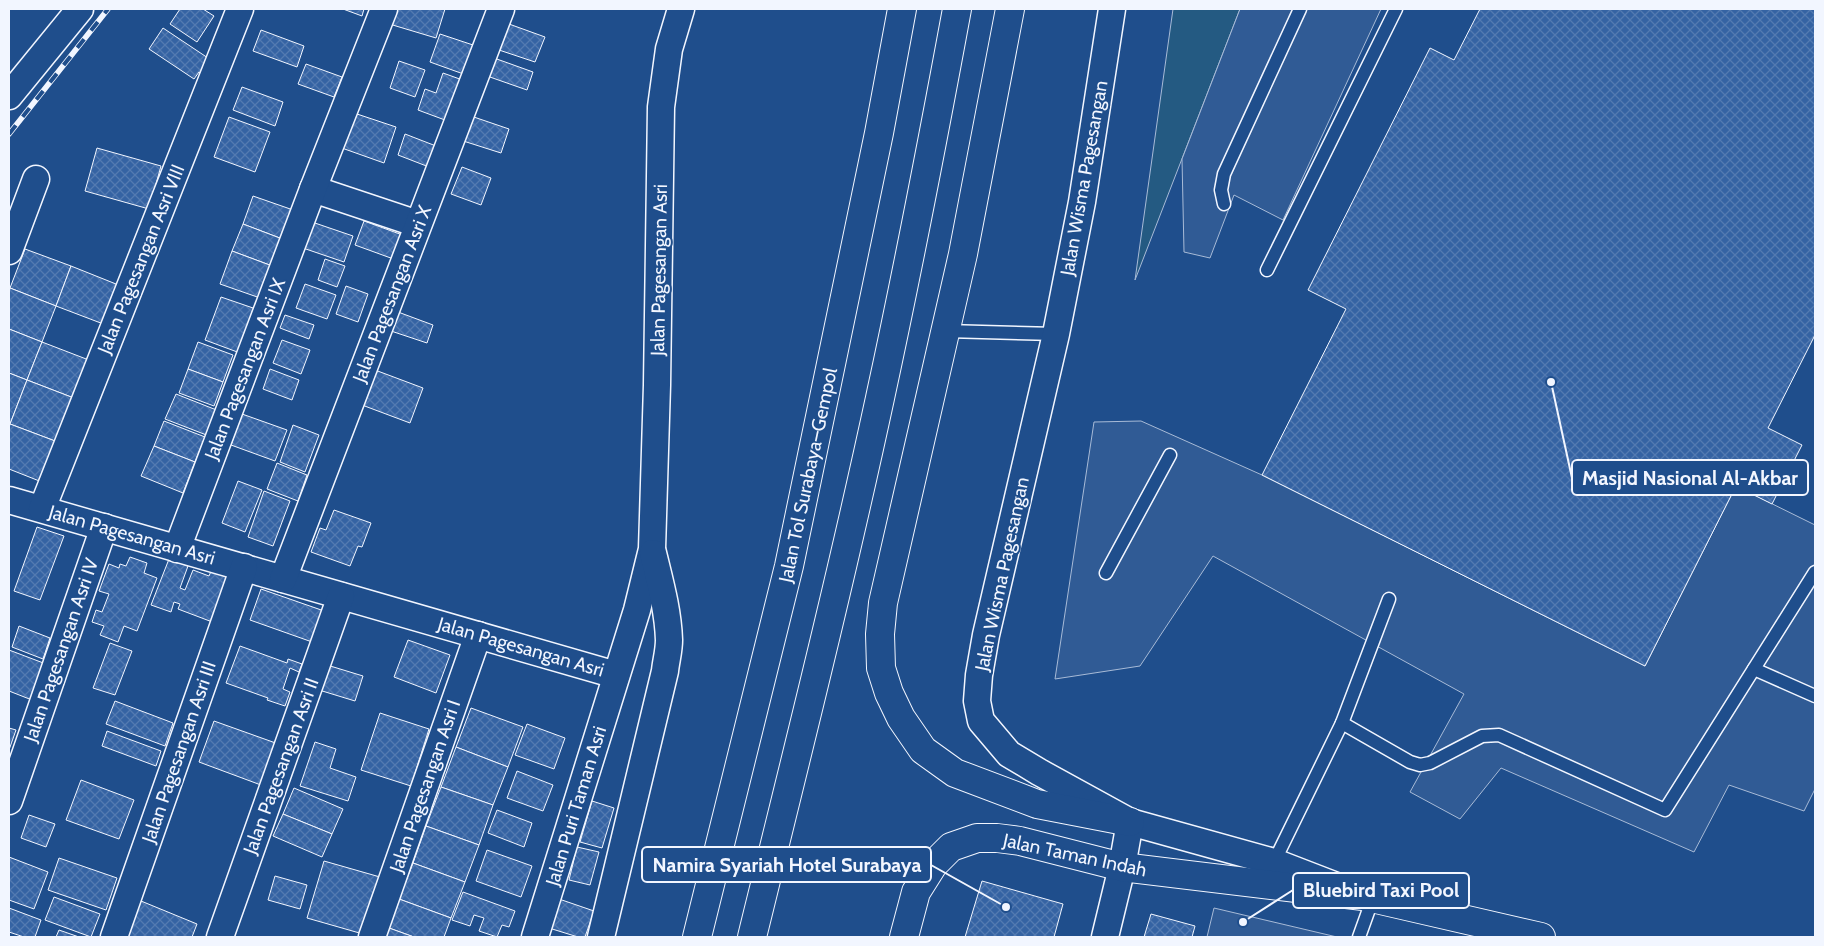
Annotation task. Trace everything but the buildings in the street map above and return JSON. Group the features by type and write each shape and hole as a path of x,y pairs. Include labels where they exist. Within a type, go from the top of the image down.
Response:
{"main road":[{"name":"Jalan Tol Surabaya–Gempol","path":"697,937 790,566 879,133 902,9"},
{"path":"752,937 818,668 880,399 923,190 957,9"},
{"path":"1010,9 946,331 883,603 880,634 881,668 889,693 901,718 923,750 955,773 1037,804 1130,822"},
{"name":"Jalan Taman Indah","path":"904,937 916,892 933,865 951,847 977,838 1020,841 1122,867 1368,897 1483,931 1541,937"}],"street":[{"path":"9,96 80,9"},
{"name":"Jalan Pagesangan Asri VIII","path":"42,509 240,9"},
{"name":"Jalan Pagesangan Asri IX","path":"177,548 313,188 384,9"},
{"name":"Jalan Pagesangan Asri X","path":"283,579 502,9"},
{"name":"Jalan Pagesangan Asri","path":"9,500 616,675 637,610 652,550 661,107 669,49 681,9"},
{"name":"Jalan Wisma Pagesangan","path":"1112,9 1082,202 1056,334 986,635 979,675 977,701 981,721 1009,754 1130,822 1274,862 1368,897"},
{"path":"9,251 36,179"},
{"path":"313,188 418,224"},
{"name":"Jalan Pagesangan Asri IV","path":"9,801 104,527"},
{"path":"601,937 665,671 669,642 663,590 652,550"},
{"name":"Jalan Pagesangan Asri III","path":"114,937 244,567"},
{"name":"Jalan Pagesangan Asri II","path":"220,937 341,596"},
{"name":"Jalan Pagesangan Asri I","path":"372,937 478,635"},
{"name":"Jalan Puri Taman Asri","path":"535,937 616,675"},
{"path":"1105,937 1122,867 1130,822"}],"lane":[{"path":"1224,204 1221,190 1224,174 1300,9"},
{"path":"1267,270 1396,9"},
{"path":"946,331 1056,334"},
{"path":"1106,573 1170,454"},
{"path":"1342,723 1410,762 1420,765 1430,763 1482,736 1499,735 1665,810 1815,572"},
{"path":"1274,862 1342,723 1389,599"},
{"path":"1754,669 1815,696"},
{"path":"1359,937 1368,897"}],"shaded area":[{"path":"1173,9 1240,9 1135,280"},
{"path":"1240,9 1381,9 1283,220 1234,195 1210,258 1184,252 1182,159"},
{"path":"1141,421 1262,475 1645,666 1736,486 1815,525 1815,789 1804,811 1729,785 1694,852 1501,768 1460,819 1410,792 1464,694 1213,556 1140,666 1055,679 1094,422"},
{"path":"1214,908 1337,937 1207,937"}],"railway":[{"path":"9,134 108,9"}],"place":[{"name":"Masjid Nasional Al-Akbar","path":"1551,382"},
{"name":"Namira Syariah Hotel Surabaya","path":"1006,907"},
{"name":"Bluebird Taxi Pool","path":"1243,922"}]}
